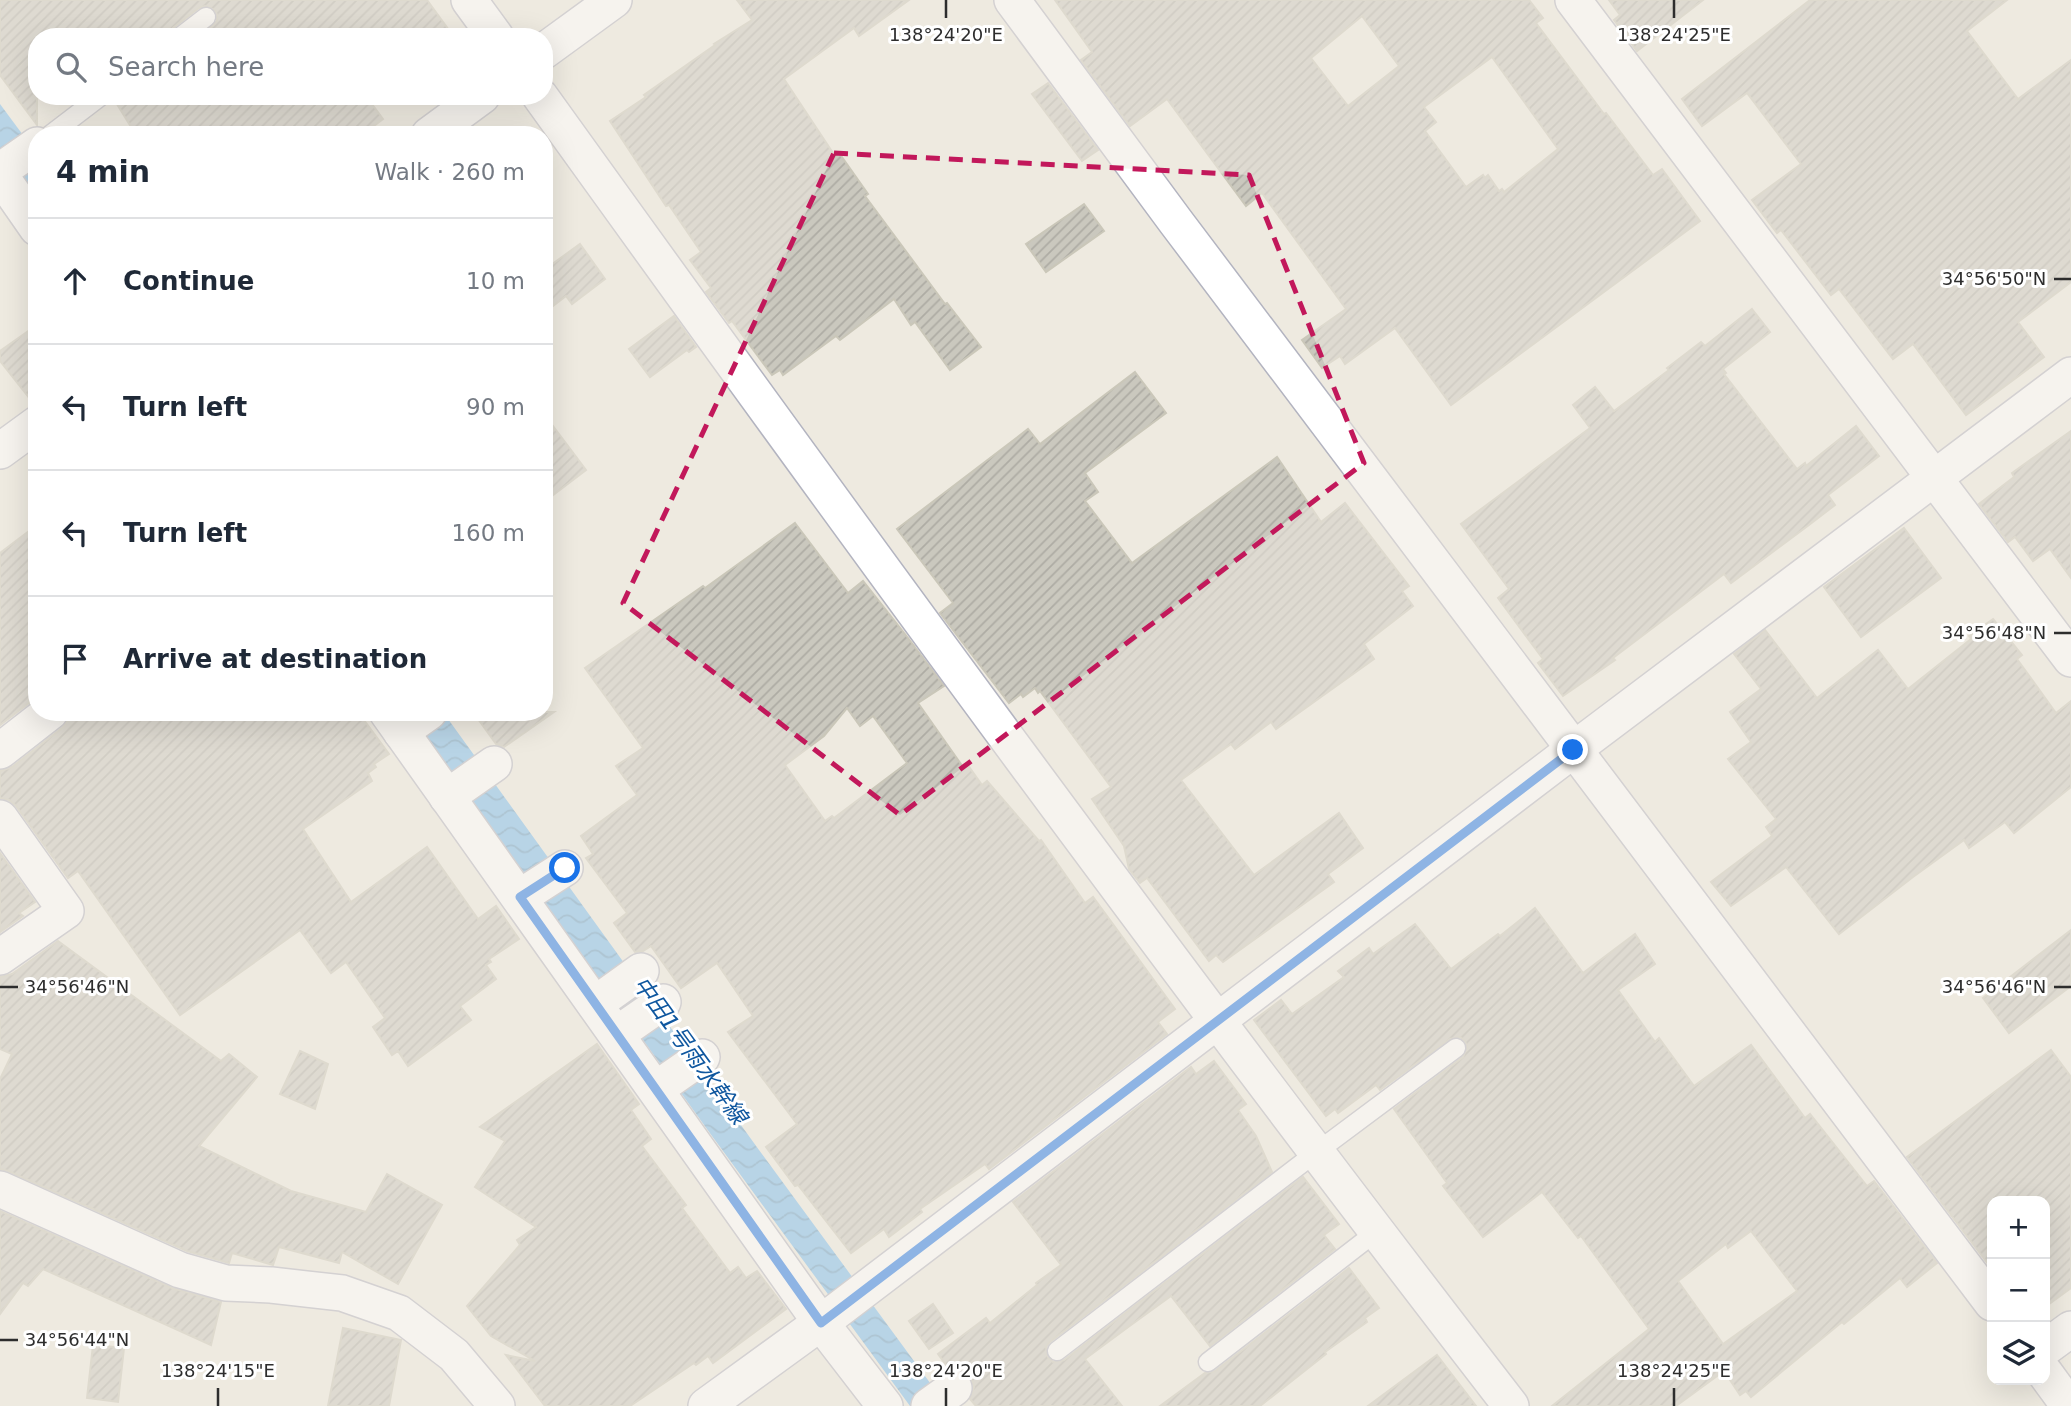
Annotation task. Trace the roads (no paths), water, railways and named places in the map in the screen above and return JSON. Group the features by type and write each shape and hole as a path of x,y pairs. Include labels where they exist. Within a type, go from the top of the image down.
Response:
{"street":[{"path":"469,0 489,28"},
{"path":"553,44 614,0"},
{"path":"1012,0 1573,750 1987,1296"},
{"path":"1573,0 2071,659"},
{"path":"441,126 470,105"},
{"path":"546,105 825,492 1376,1232 1511,1406"},
{"path":"13,163 28,204"},
{"path":"706,1406 827,1318 2071,375"},
{"path":"0,451 28,431"},
{"path":"0,751 38,721"},
{"path":"394,722 656,1089 827,1318 885,1406"},
{"path":"447,797 494,764"},
{"path":"0,818 66,912 0,957"},
{"path":"520,897 565,868"},
{"path":"595,1004 641,971"},
{"path":"617,1034 663,1002"},
{"path":"656,1089 702,1057"},
{"path":"0,1189 180,1270 226,1283 342,1293 399,1313 454,1355 497,1406"},
{"path":"2050,1344 2071,1329"},
{"path":"2050,1380 2069,1406"}],"lane":[{"path":"192,28 206,17"},
{"path":"62,126 89,105"},
{"path":"1057,1351 1457,1048"},
{"path":"1208,1362 1376,1232"}],"water":[{"path":"0,104 28,142 28,192 0,154"},
{"path":"413,721 449,721 947,1406 910,1406"}],"water label":[{"name":"中田1号雨水幹線","path":"690,1050"}]}
